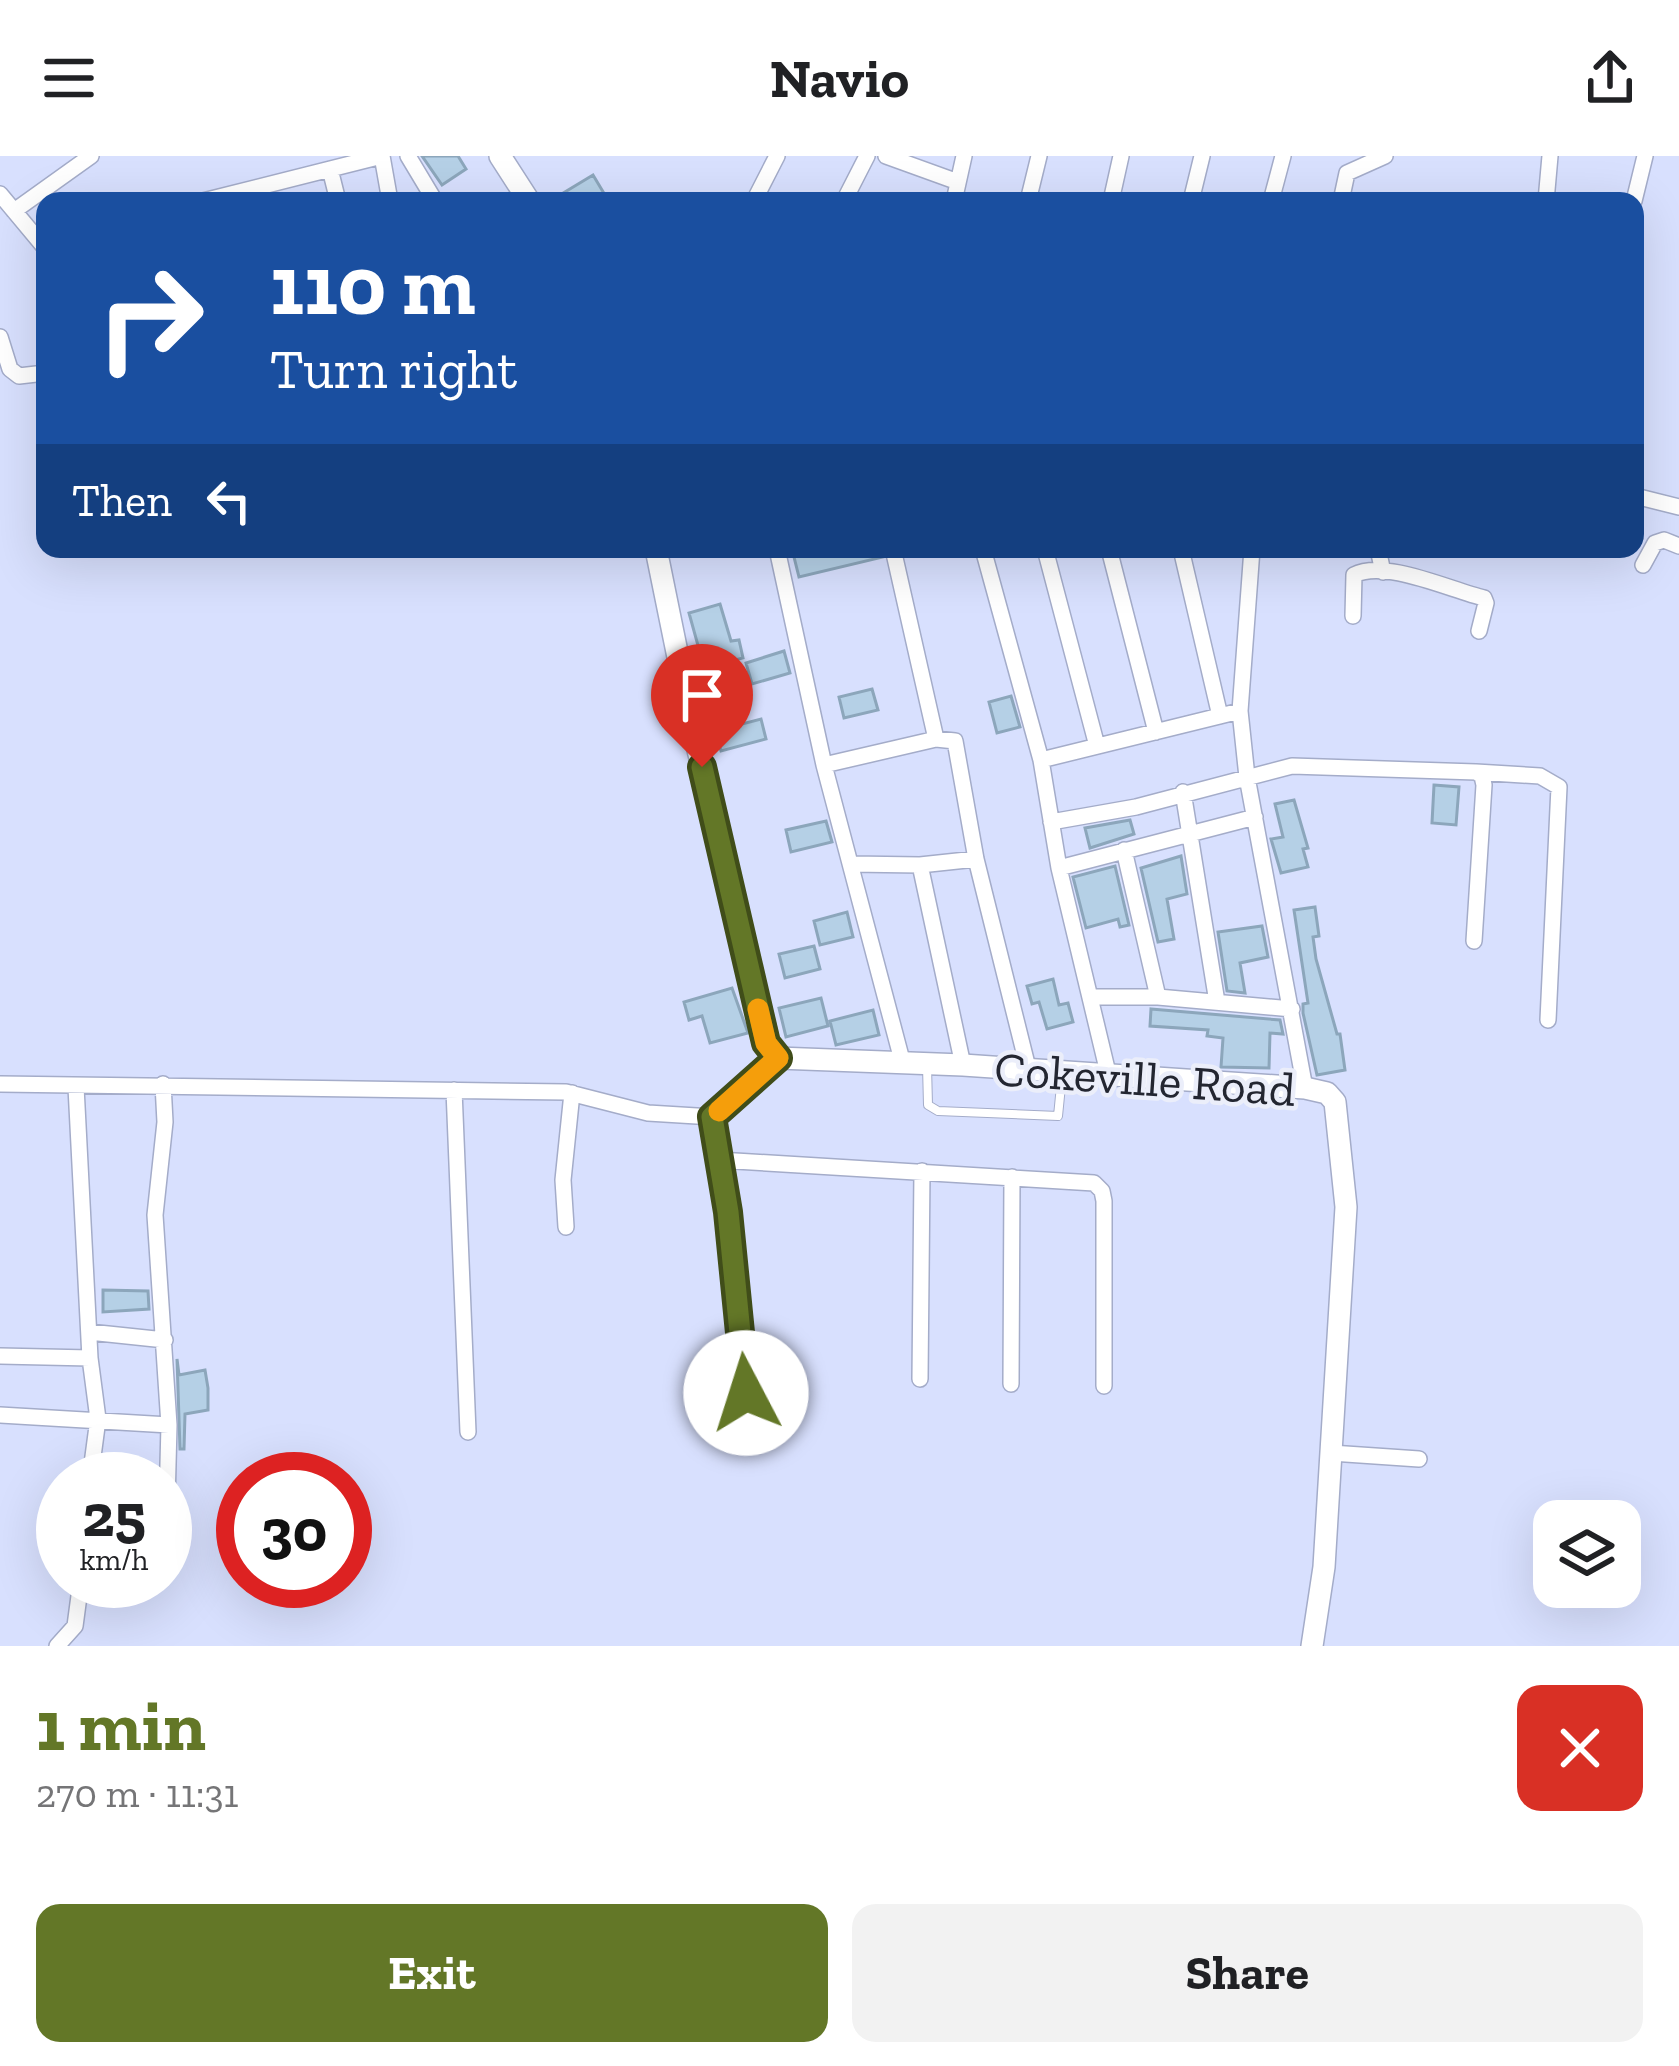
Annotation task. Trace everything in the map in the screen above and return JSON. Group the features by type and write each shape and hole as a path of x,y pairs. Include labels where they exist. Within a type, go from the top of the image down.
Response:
{"street":[{"path":"41,192 91,156"},
{"path":"249,192 382,156 388,192"},
{"path":"408,156 430,192"},
{"path":"500,156 524,192"},
{"path":"759,192 777,156"},
{"path":"849,192 867,156"},
{"path":"886,156 958,182"},
{"path":"956,192 964,156"},
{"path":"1030,192 1039,156"},
{"path":"1113,192 1121,156"},
{"path":"1193,192 1202,156"},
{"path":"1273,192 1283,156"},
{"path":"1343,192 1347,173 1385,156"},
{"path":"1547,192 1550,156"},
{"path":"1636,192 1646,156"},
{"path":"330,169 336,192"},
{"path":"279,181 282,192"},
{"path":"0,194 36,237"},
{"path":"14,211 36,195"},
{"path":"0,337 10,369 19,376 36,374"},
{"path":"1644,498 1679,506"},
{"path":"1643,566 1655,542 1679,546"},
{"path":"0,1084 572,1093 648,1113 712,1117 778,1058 766,1043 658,558"},
{"path":"779,558 824,765 903,1064"},
{"path":"895,558 936,739"},
{"path":"985,558 1041,760 1060,868 1109,1077"},
{"path":"1048,558 1096,746"},
{"path":"1111,558 1156,732"},
{"path":"1183,558 1220,716"},
{"path":"1251,558 1240,711 1247,777 1292,1009 1316,1091 1335,1102 1338,1115 1346,1207 1324,1567 1312,1646"},
{"path":"1380,558 1382,572"},
{"path":"1353,616 1356,572 1382,572 1434,581 1484,598 1479,631"},
{"path":"1041,760 1240,711"},
{"path":"824,765 936,739 955,741 976,859 1029,1072"},
{"path":"1051,822 1136,807 1309,765 1540,776 1554,781 1559,787 1548,1020"},
{"path":"1474,941 1484,785 1476,772"},
{"path":"1183,792 1217,1002"},
{"path":"1060,868 1255,818"},
{"path":"1124,850 1159,997"},
{"path":"851,864 920,865 976,859"},
{"path":"920,865 963,1065"},
{"path":"1090,997 1159,997 1292,1009"},
{"name":"Cokeville Road","path":"778,1058 963,1065 1316,1091"},
{"path":"164,1084 155,1216 168,1452"},
{"path":"76,1087 98,1419 94,1452"},
{"path":"454,1090 468,1432"},
{"path":"566,1227 563,1180 572,1093"},
{"path":"712,1117 728,1212 746,1393 749,1404 787,1412"},
{"path":"719,1160 1094,1183 1102,1191 1104,1386"},
{"path":"920,1379 922,1171"},
{"path":"1011,1384 1012,1177"},
{"path":"89,1332 165,1340"},
{"path":"0,1356 91,1358"},
{"path":"0,1415 169,1425"},
{"path":"1331,1453 1419,1459"},
{"path":"58,1646 75,1626 77,1608"}],"lane":[{"path":"927,1064 928,1105 938,1111 1058,1116 1062,1074"}],"building":[{"path":"422,156 458,156 466,169 442,185"},
{"path":"593,175 603,192 565,192"},
{"path":"794,558 879,558 799,577"},
{"path":"720,604 731,641 739,640 743,658 698,669 693,650 699,649 689,613"},
{"path":"784,651 790,673 752,684 746,663"},
{"path":"872,689 878,710 844,718 839,697"},
{"path":"1011,696 1020,727 997,733 989,702"},
{"path":"761,719 766,739 721,751 715,731"},
{"path":"1434,785 1459,787 1456,825 1432,823"},
{"path":"1294,800 1308,848 1303,849 1308,867 1281,873 1271,839 1283,837 1275,804"},
{"path":"1130,820 1134,834 1090,848 1085,828"},
{"path":"826,821 832,842 791,852 786,830"},
{"path":"1181,856 1187,894 1167,899 1174,939 1158,942 1141,868"},
{"path":"1115,866 1129,925 1120,927 1118,919 1086,928 1073,877"},
{"path":"1315,907 1316,959 1340,1034 1345,1070 1317,1075 1303,1013 1303,1004 1308,1003 1294,910"},
{"path":"847,912 853,937 820,945 814,921"},
{"path":"1262,926 1268,957 1240,963 1245,993 1227,991 1218,932"},
{"path":"814,946 820,969 785,978 779,954"},
{"path":"1053,979 1059,1005 1068,1003 1073,1022 1047,1029 1039,1002 1032,1004 1027,986"},
{"path":"732,988 748,1033 710,1043 702,1016 689,1020 684,1002"},
{"path":"821,998 828,1026 786,1037 779,1008"},
{"path":"1151,1009 1280,1020 1283,1034 1270,1033 1269,1068 1221,1067 1223,1038 1207,1036 1208,1030 1150,1026"},
{"path":"873,1010 879,1035 836,1045 830,1021"},
{"path":"103,1290 148,1291 149,1309 103,1312"},
{"path":"177,1359 179,1375 205,1370 208,1388 208,1410 185,1414 184,1449 180,1449"}],"slow traffic":[{"path":"719,1111 778,1058 766,1043 758,1009"}],"route":[{"path":"702,767 766,1043 778,1058 712,1117 728,1212 746,1393"}]}
